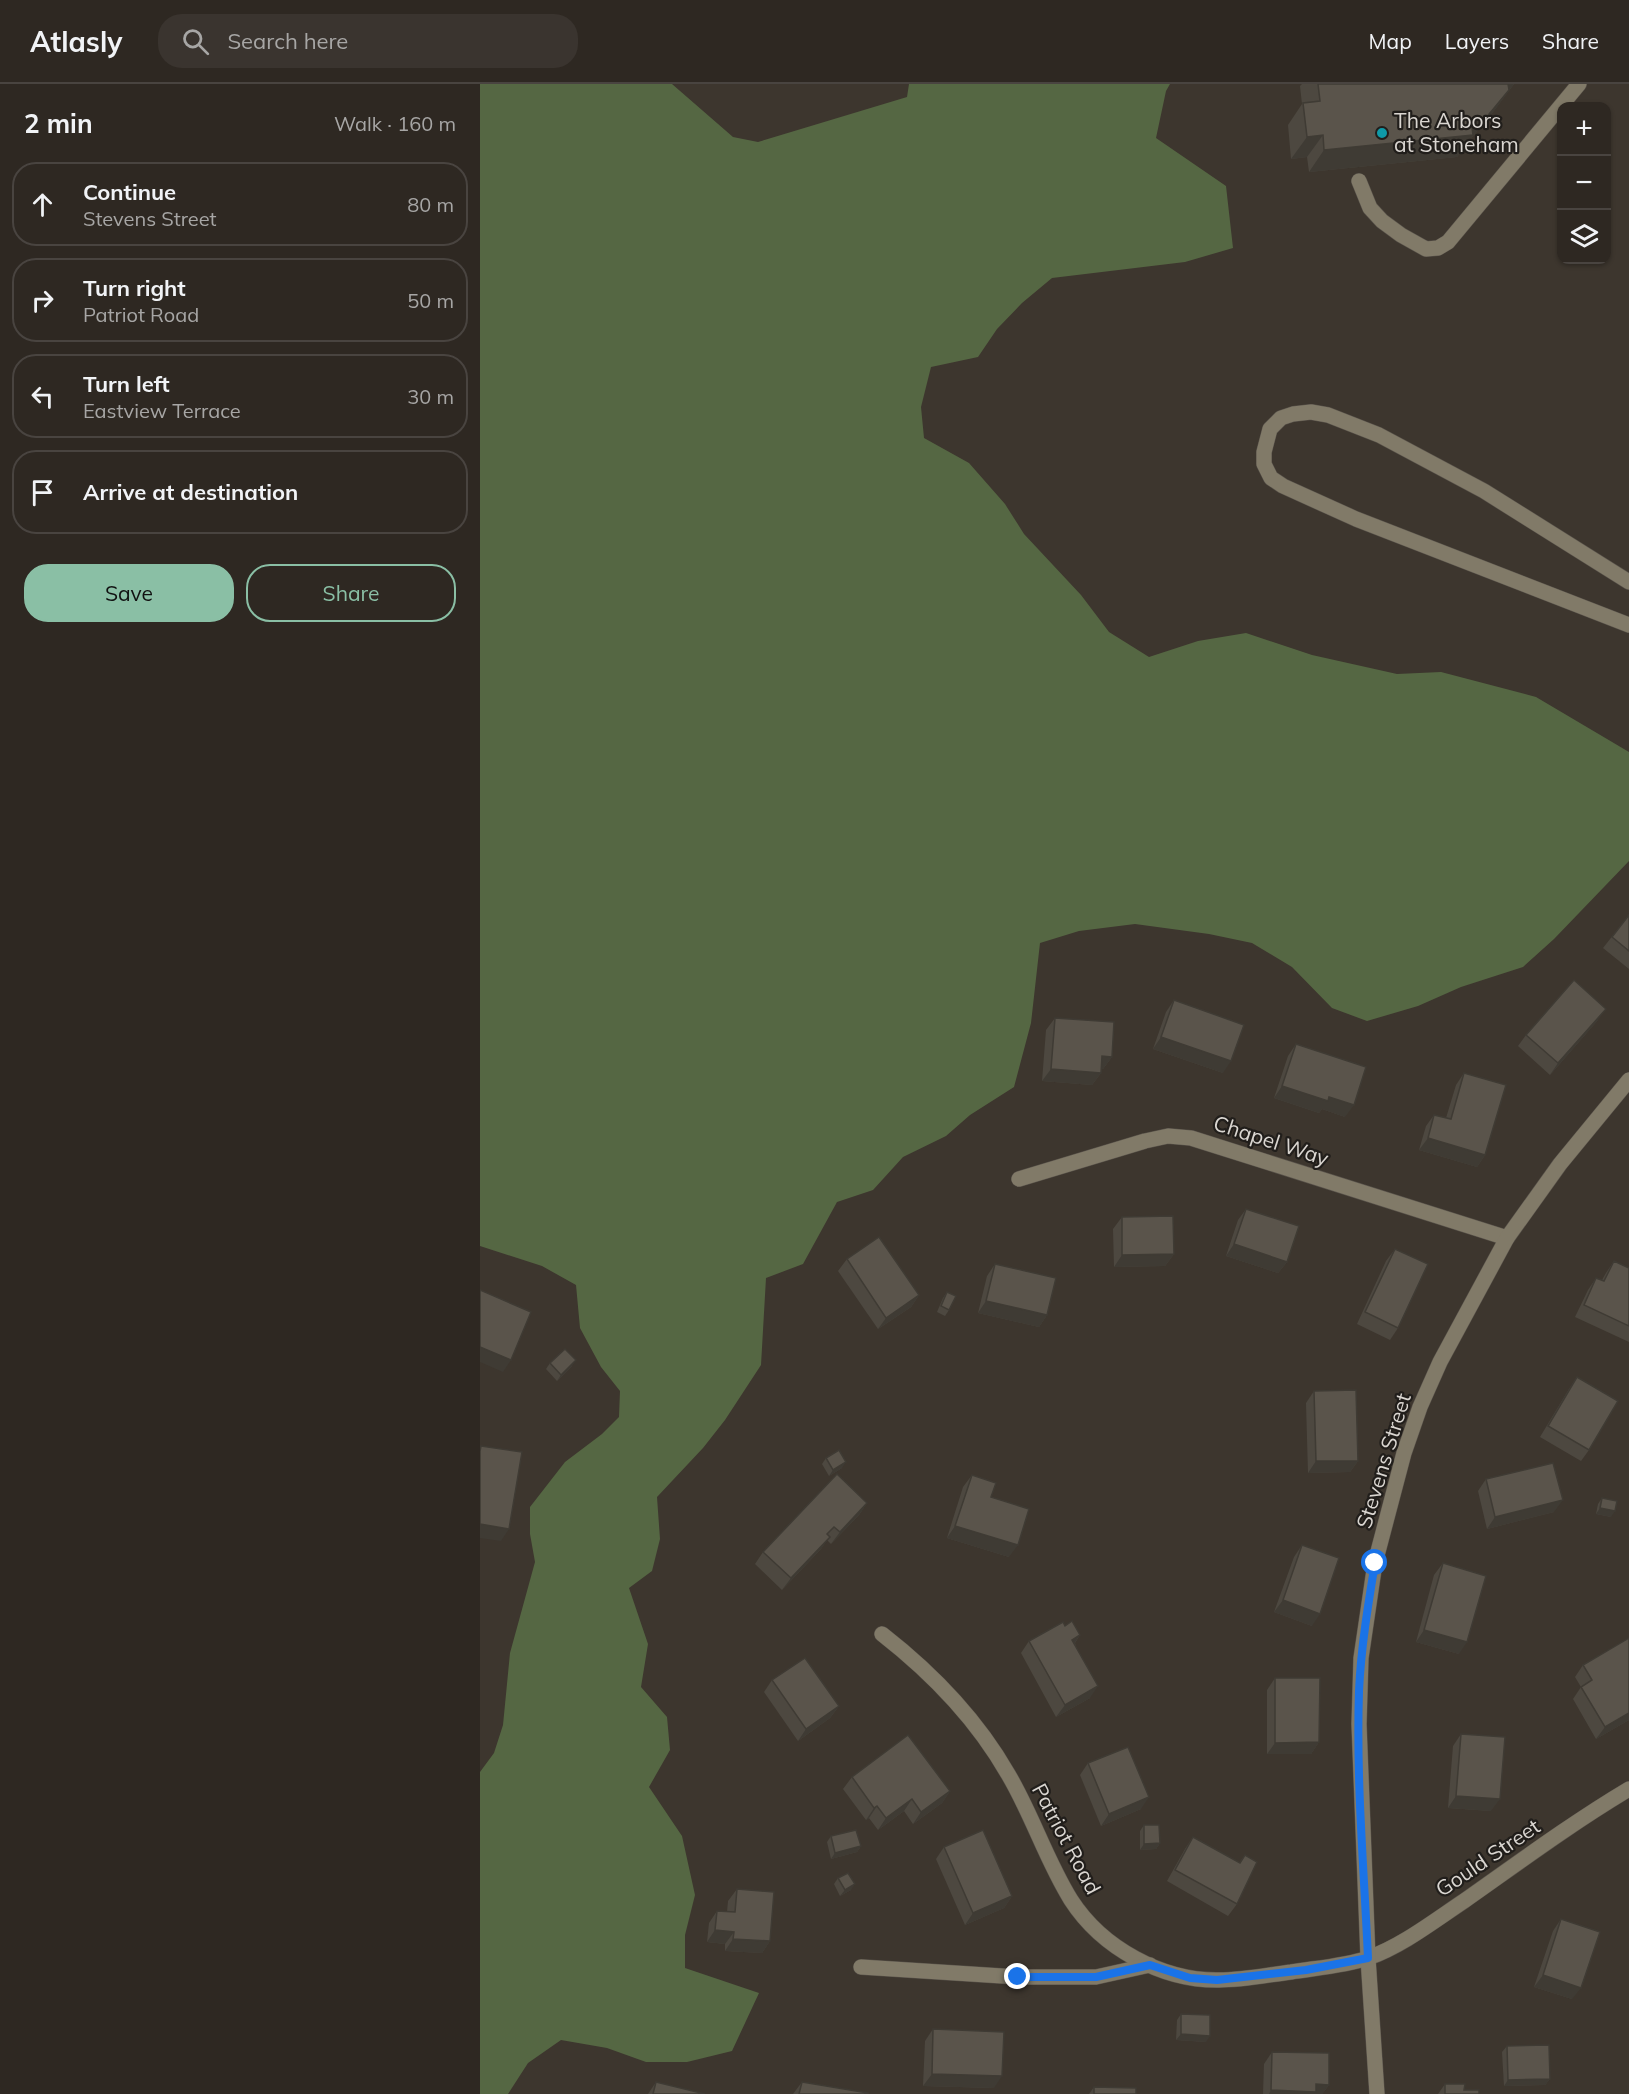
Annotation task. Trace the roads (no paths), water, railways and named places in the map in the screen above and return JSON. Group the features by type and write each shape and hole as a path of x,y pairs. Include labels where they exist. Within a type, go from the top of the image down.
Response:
{"street":[{"path":"1359,181 1370,208 1382,220 1423,248 1438,248 1448,242 1579,84"},
{"path":"1629,582 1484,491 1379,435 1328,415 1311,412 1281,418 1270,429 1264,452 1264,464 1271,478 1283,486 1366,523 1629,625"},
{"name":"Stevens Street","path":"1377,2094 1359,1755 1361,1658 1375,1563 1395,1485 1420,1407 1440,1362 1507,1238 1560,1164 1629,1080"},
{"name":"Chapel Way","path":"1018,1179 1145,1140 1168,1137 1191,1138 1507,1238"},
{"name":"Patriot Road","path":"882,1634 931,1675 961,1706 1009,1774 1071,1900 1093,1927 1120,1949 1150,1965 1190,1978 1217,1980 1296,1971 1368,1958"},
{"name":"Gould Street","path":"1368,1958 1432,1922 1629,1789"},
{"path":"861,1967 1006,1977 1096,1977 1150,1965"}],"place":[{"name":"The Arbors at Stoneham","path":"1382,133"}]}
